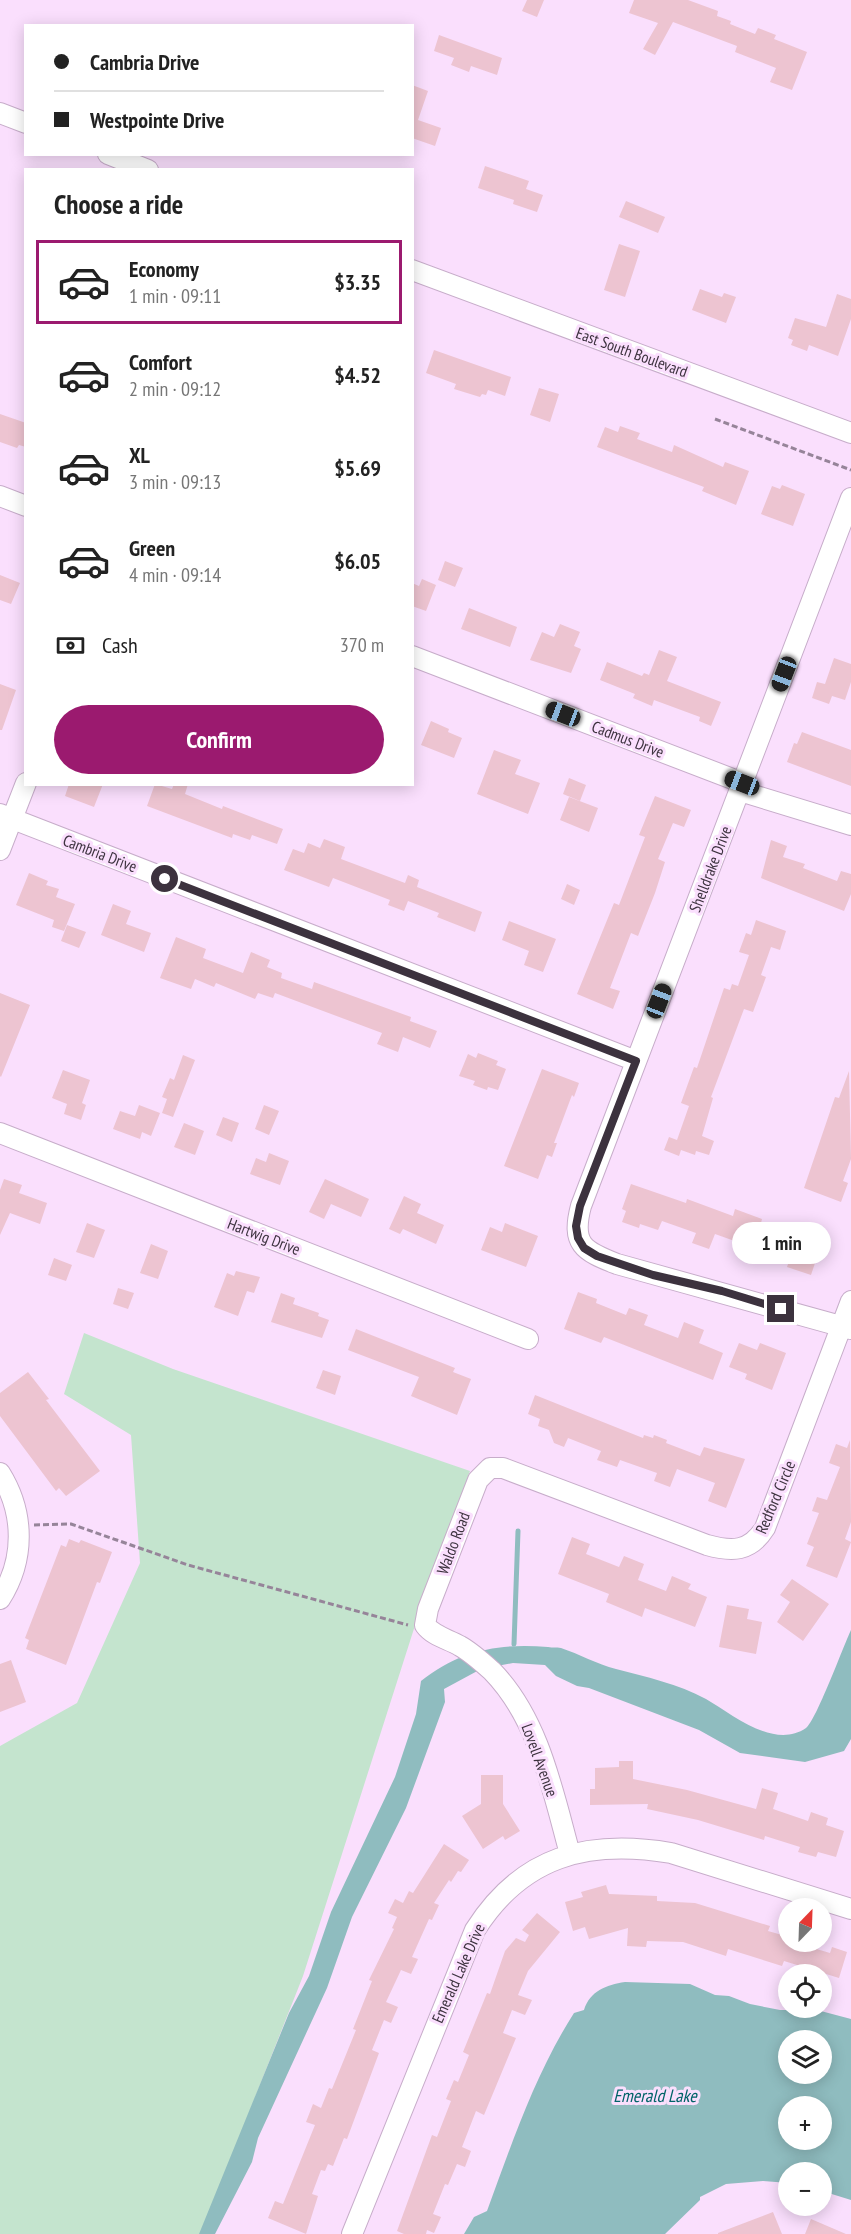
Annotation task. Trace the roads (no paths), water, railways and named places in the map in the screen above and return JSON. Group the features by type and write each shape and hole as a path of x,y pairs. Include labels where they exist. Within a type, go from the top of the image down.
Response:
{"street":[{"path":"0,114 24,122"},
{"path":"113,156 143,168"},
{"name":"East South Boulevard","path":"414,271 851,433"},
{"path":"0,496 24,505"},
{"name":"Shelldrake Drive","path":"846,1328 722,1291 653,1275 597,1256 584,1248 578,1238 576,1226 580,1206 851,498"},
{"name":"Cadmus Drive","path":"414,657 741,787 851,825"},
{"path":"0,850 6,816 24,786"},
{"name":"Cambria Drive","path":"6,816 636,1061"},
{"name":"Hartwig Drive","path":"0,1133 528,1339"},
{"name":"Redford Circle","path":"503,1468 707,1545 729,1550 744,1548 753,1543 765,1528 846,1328 851,1301"},
{"name":"Waldo Road","path":"430,1629 428,1609 478,1480 490,1468 503,1468"},
{"path":"0,1473 14,1501 19,1527 19,1555 3,1594"},
{"name":"Lovell Avenue","path":"430,1629 462,1647 493,1672 526,1720 544,1762 570,1854"},
{"name":"Emerald Lake Drive","path":"352,2234 475,1930 488,1909 513,1883 542,1866 570,1854 609,1848 640,1848 671,1853 851,1909"}],"water":[{"path":"851,1630 851,1739 844,1751 805,1762 740,1753 699,1730 589,1688 577,1686 556,1676 545,1665 513,1663 481,1669 444,1689 445,1702 406,1808 352,1917 327,1988 258,2138 252,2162 215,2234 199,2234 289,2013 309,1976 331,1912 395,1777 416,1714 421,1681 450,1662 481,1651 513,1646 559,1648 609,1667 684,1689 706,1699 741,1721 767,1732 781,1735 794,1734 806,1728 810,1722 823,1698"},
{"name":"Emerald Lake","path":"625,1982 690,1984 715,1995 729,1996 750,2004 778,2010 778,2018 832,2018 832,2014 851,2019 851,2200 832,2194 832,2162 778,2162 778,2182 726,2184 700,2197 700,2200 665,2234 464,2234 474,2217 487,2211 515,2135 547,2060 560,2036 574,2013 584,2010 590,1998 605,1987"}],"waterway":[{"path":"514,1644 518,1531"}]}
